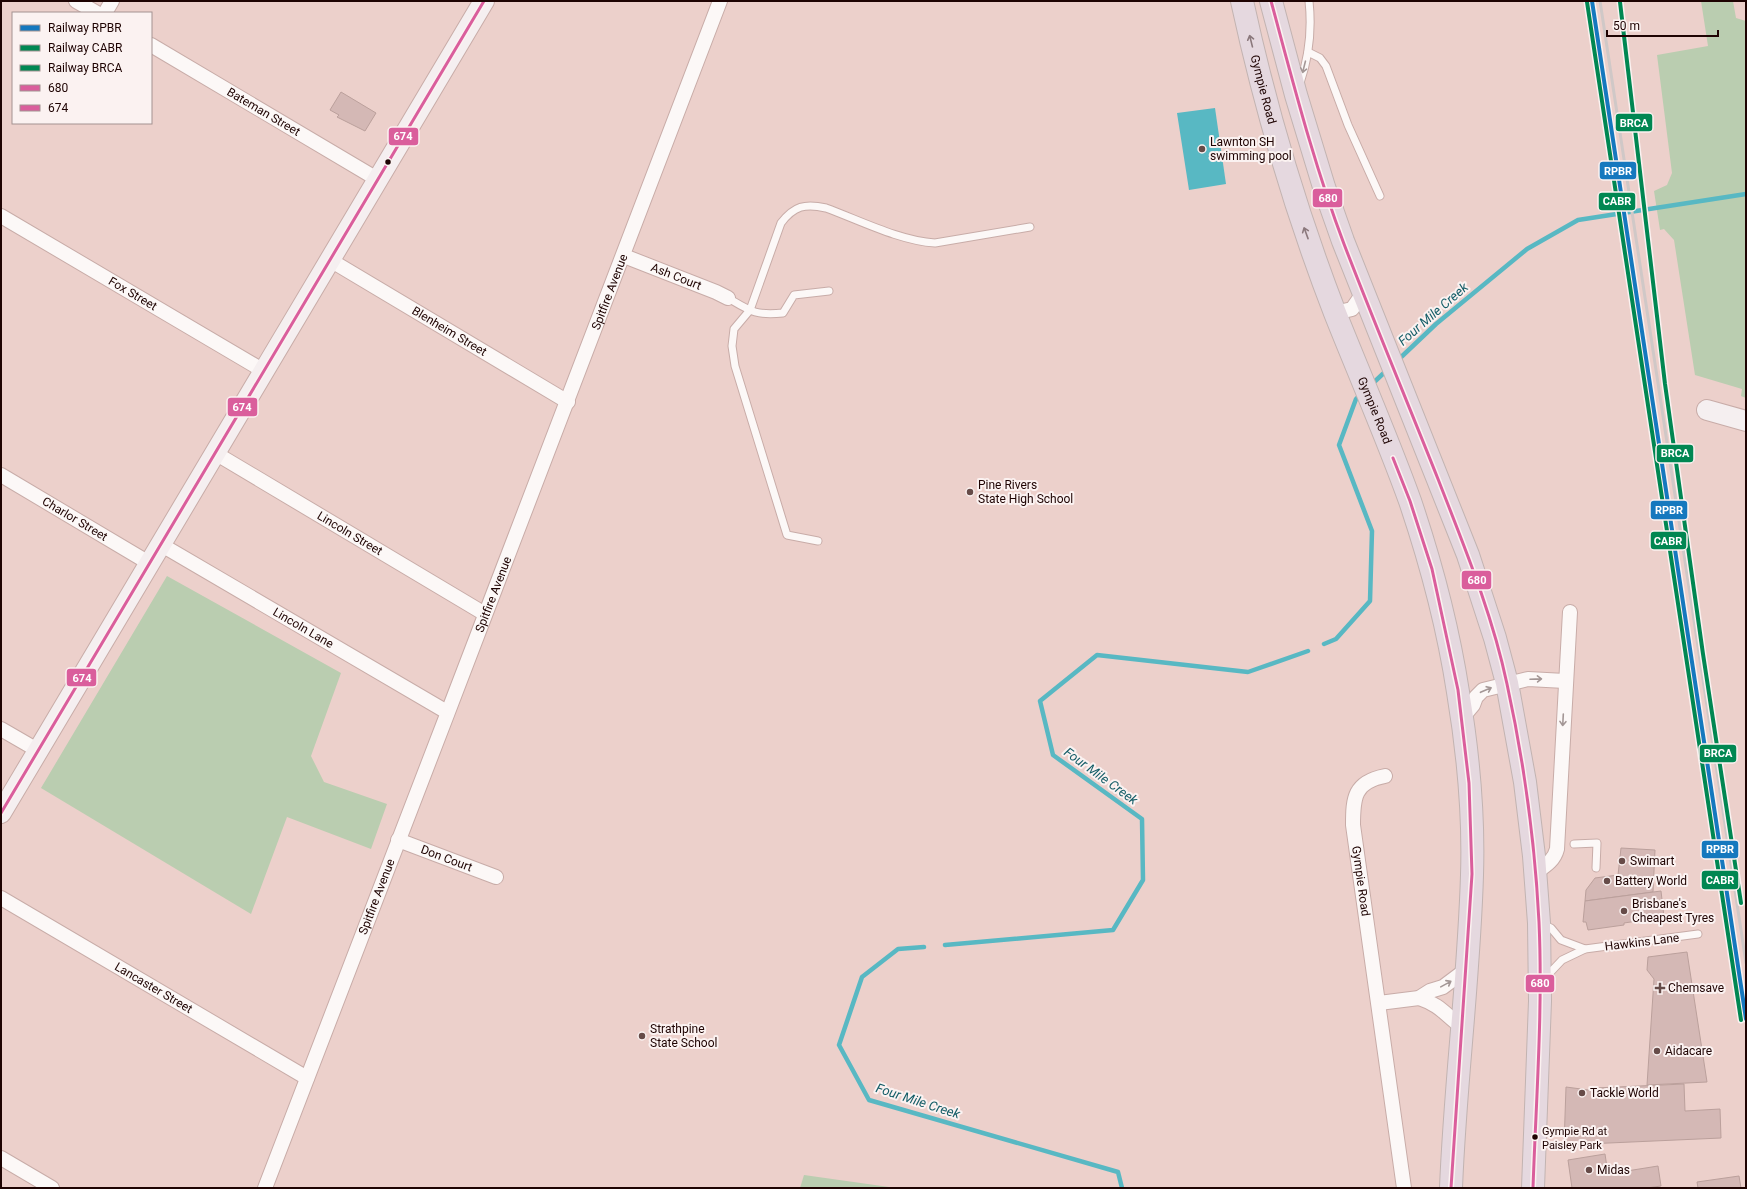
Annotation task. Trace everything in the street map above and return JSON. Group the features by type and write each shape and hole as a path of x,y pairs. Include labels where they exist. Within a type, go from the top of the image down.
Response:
{"highway":[{"name":"Gympie Road","path":"1242,1 1266,100 1300,217 1335,312 1376,411 1410,501 1432,569 1447,634 1462,718 1469,783 1472,837 1472,874 1467,969 1451,1188"},
{"path":"1271,1 1296,95 1324,187 1381,336 1403,388 1468,555 1494,638 1506,683 1525,782 1539,923 1540,984 1533,1188"}],"main road":[{"path":"1,813 484,1"},
{"path":"1707,410 1746,421"}],"street":[{"path":"76,1 95,12"},
{"path":"106,12 112,1"},
{"name":"Spitfire Avenue","path":"265,1188 447,712 624,256 720,1"},
{"name":"Bateman Street","path":"152,46 377,179"},
{"name":"Fox Street","path":"1,216 264,371"},
{"name":"Ash Court","path":"624,256 728,298"},
{"name":"Blenheim Street","path":"330,260 568,402"},
{"path":"1335,312 1352,309 1364,292"},
{"name":"Lincoln Street","path":"215,452 485,614"},
{"name":"Charlor Street","path":"1,475 149,562"},
{"name":"Lincoln Lane","path":"160,544 447,712"},
{"path":"1535,874 1549,864 1555,856 1557,849 1565,681 1570,612"},
{"path":"1462,718 1473,705 1479,693 1483,690 1506,683 1528,679 1565,681"},
{"path":"1,729 39,751"},
{"name":"Gympie Road","path":"1385,776 1376,778 1360,788 1355,795 1353,805 1353,825 1404,1188"},
{"name":"Don Court","path":"398,840 496,877"},
{"name":"Lancaster Street","path":"1,898 307,1078"},
{"path":"1379,1003 1420,998 1430,991 1443,987 1467,969"},
{"path":"1420,998 1438,1006 1446,1012 1451,1019 1462,1027"},
{"path":"1,1158 52,1188"}],"lane":[{"path":"1296,95 1308,52 1310,32 1309,1"},
{"path":"1308,52 1320,58 1326,66 1348,124 1380,196"},
{"path":"818,541 787,535 735,366 732,346 734,329 750,310 781,223 795,209 816,205 906,238 922,242 936,242 1030,227"},
{"path":"728,298 750,310 765,315 783,313 794,295 830,291"},
{"path":"1574,844 1597,843 1596,868"},
{"name":"Hawkins Lane","path":"1539,923 1551,928 1561,940 1585,949"},
{"name":"Hawkins Lane","path":"1540,984 1562,960 1585,949 1698,934"}],"green space":[{"path":"1701,1 1733,1 1736,18 1746,21 1746,398 1741,396 1742,389 1695,375 1674,240 1664,229 1660,230 1654,191 1667,185 1672,173 1657,55 1708,46"},
{"path":"167,576 341,673 311,756 324,782 387,804 371,849 287,817 251,914 41,788"},
{"path":"804,1175 896,1188 800,1188"}],"water":[{"name":"Lawnton SH swimming pool","path":"1215,108 1226,184 1189,190 1177,113"}],"building":[{"path":"341,92 376,113 365,131 337,117 339,115 330,110"},
{"path":"1621,848 1655,850 1653,892 1585,901 1586,890 1595,878 1618,875"},
{"name":"Brisbane's Cheapest Tyres","path":"1661,891 1664,917 1588,930 1586,922 1583,922 1585,901"},
{"path":"1687,952 1707,1082 1647,1085 1654,979 1647,970 1648,957"},
{"path":"1684,1084 1685,1111 1720,1109 1721,1138 1564,1145 1566,1087 1596,1091 1595,1088"},
{"name":"Midas","path":"1605,1154 1608,1174 1658,1166 1661,1186 1647,1188 1572,1188 1568,1160"},
{"path":"1739,1176 1741,1188 1698,1188 1697,1182"}],"waterway":[{"name":"Four Mile Creek","path":"1397,361 1436,324 1527,249 1578,220 1746,194"},
{"name":"Four Mile Creek","path":"1371,385 1387,370"},
{"name":"Four Mile Creek","path":"1324,644 1336,639 1370,601 1372,531 1339,445 1356,399 1361,394"},
{"name":"Four Mile Creek","path":"945,945 1113,930 1143,880 1142,819 1053,755 1040,701 1097,655 1248,672 1308,651"},
{"name":"Four Mile Creek","path":"924,947 898,949 862,977 839,1045 869,1100 1118,1172 1122,1188"}],"railway":[{"path":"1600,1 1746,963"}],"rail line":[{"name":"RPBR","path":"1592,1 1746,1019"},
{"name":"CABR","path":"1587,2 1741,1020"},
{"name":"BRCA","path":"1620,2 1665,384 1703,654 1741,903"}],"transit line":[{"name":"674","path":"1,813 484,1"},
{"name":"680","path":"1271,1 1304,123 1333,214 1467,555 1494,631 1507,684 1524,773 1535,862 1539,922 1540,1022 1533,1188"},
{"name":"680","path":"1393,458 1410,501 1432,569 1458,690 1469,783 1472,874 1451,1188"}],"place":[{"name":"Lawnton SH swimming pool","path":"1202,149"},
{"name":"Pine Rivers State High School","path":"970,492"},
{"name":"Swimart","path":"1622,861"},
{"name":"Battery World","path":"1607,881"},
{"name":"Brisbane's Cheapest Tyres","path":"1624,911"},
{"name":"Chemsave","path":"1660,988"},
{"name":"Strathpine State School","path":"642,1036"},
{"name":"Aidacare","path":"1657,1051"},
{"name":"Tackle World","path":"1582,1093"},
{"name":"Gympie Rd at Paisley Park","path":"1535,1137"},
{"name":"Midas","path":"1589,1170"}]}
